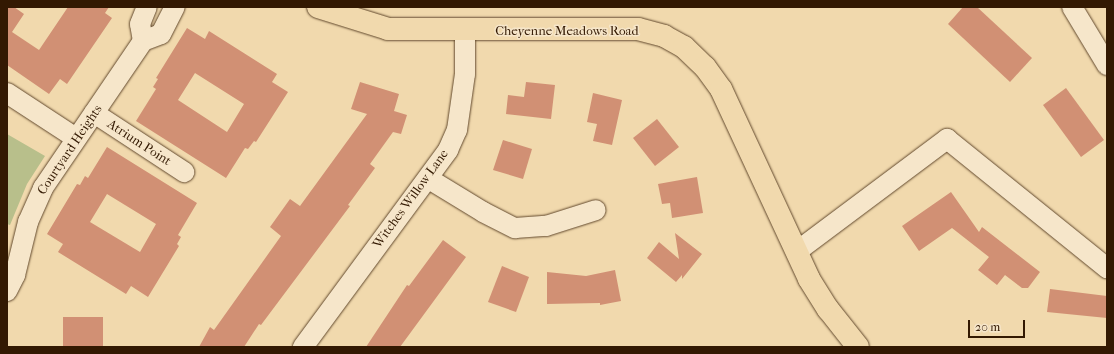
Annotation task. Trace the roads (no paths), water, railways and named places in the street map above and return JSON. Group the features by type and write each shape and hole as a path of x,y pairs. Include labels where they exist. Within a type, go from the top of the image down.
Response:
{"main road":[{"name":"Cheyenne Meadows Road","path":"318,7 388,29 465,31 638,29 664,36 684,48 705,67 721,89 796,252 828,309 858,347"}],"street":[{"path":"147,7 140,24 143,41 161,34 175,7"},
{"path":"1072,7 1107,65"},
{"name":"Witches Willow Lane","path":"303,347 383,236 429,179 448,150 457,130 465,74 465,31"},
{"name":"Courtyard Heights","path":"7,290 15,275 32,209 43,188 143,41"},
{"path":"7,93 76,138"},
{"name":"Atrium Point","path":"94,113 184,172"},
{"path":"796,252 947,138 1107,268"},
{"path":"429,179 483,212 515,228 546,226 596,210"}]}
